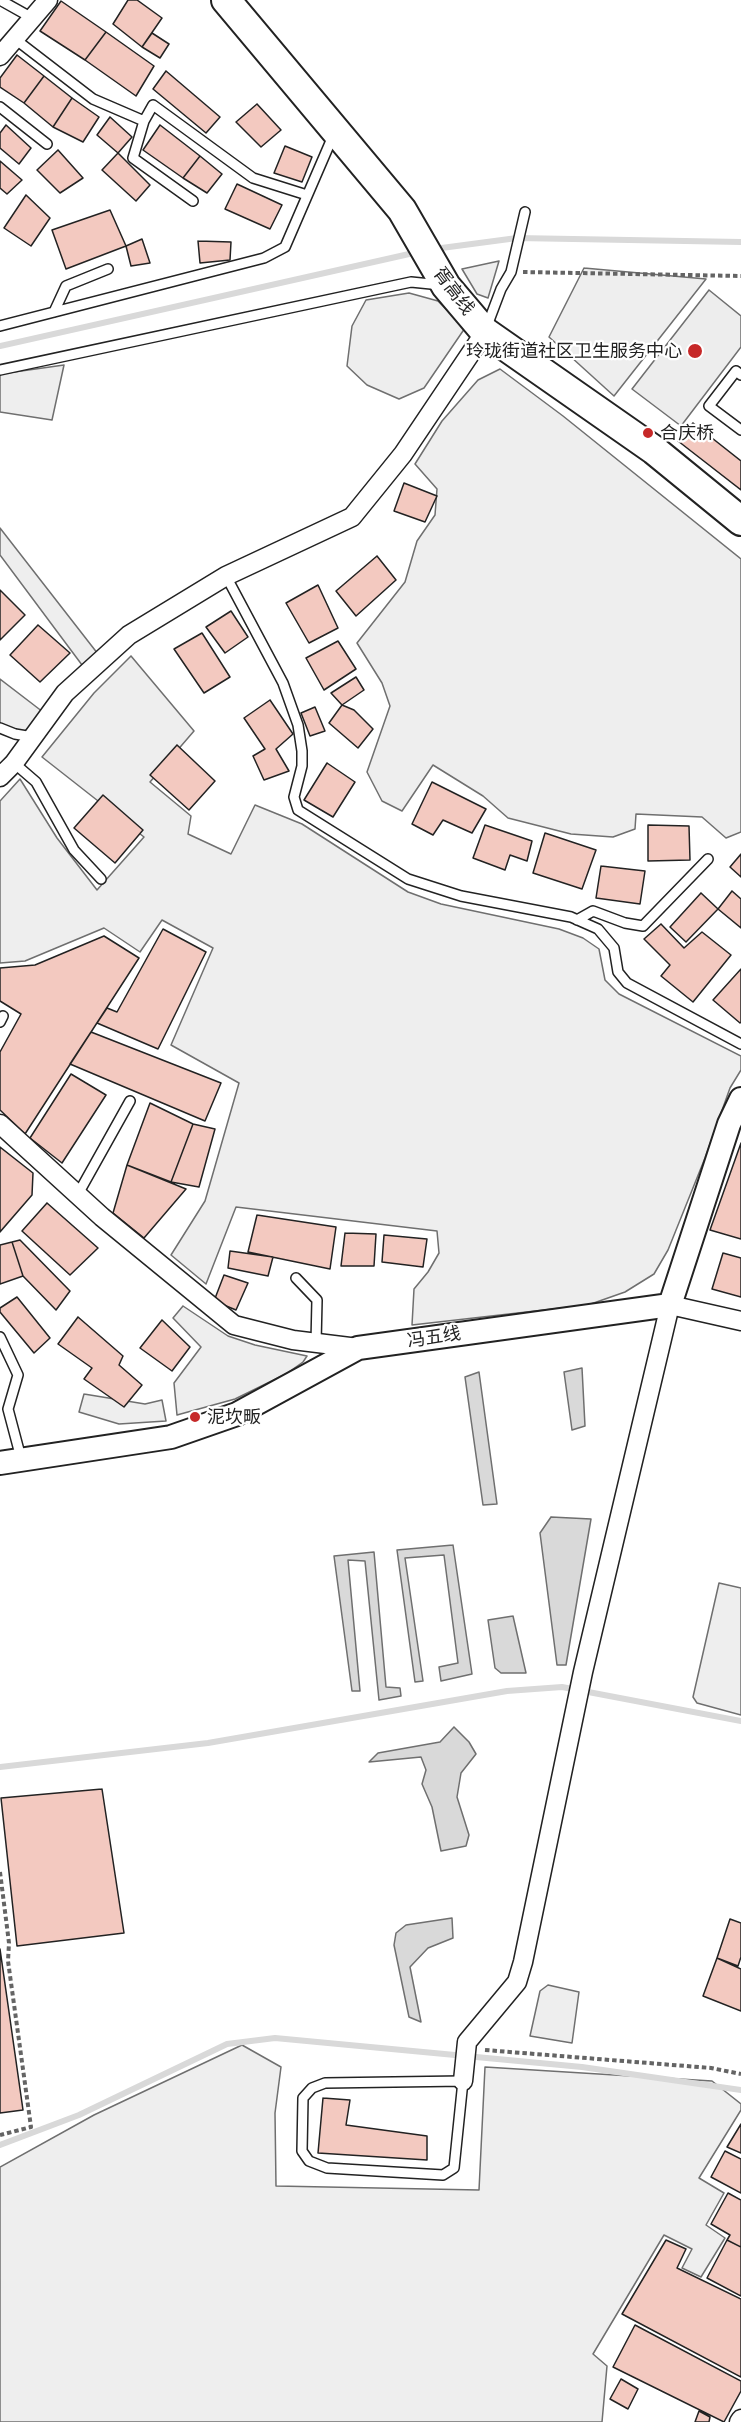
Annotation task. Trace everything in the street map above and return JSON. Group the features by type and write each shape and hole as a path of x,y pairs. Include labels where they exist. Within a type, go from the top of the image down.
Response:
{"main road":[{"name":"胥高线","path":"226,0 402,210 446,286 485,332 654,450 741,521"}],"street":[{"path":"0,56 48,0"},
{"path":"0,777 14,763 65,693 129,635 226,576 352,517 403,454 485,332"},
{"path":"463,2081 467,2042 517,1982 523,1962 583,1672 670,1305 729,1124 741,1099"},
{"path":"0,1124 78,1194 234,1325 293,1340 358,1348"},
{"path":"670,1305 741,1321"},
{"name":"冯五线","path":"10,1461 171,1437 237,1414 358,1348 670,1305"}],"lane":[{"path":"0,0 34,19"},
{"path":"15,39 93,99 144,122"},
{"path":"193,201 133,158 144,122 153,105 253,178 307,195"},
{"path":"0,107 47,144"},
{"path":"0,326 264,258 285,247 335,130"},
{"path":"485,332 501,290 511,272 525,212"},
{"path":"54,312 66,286 108,269"},
{"path":"0,370 411,282 446,286"},
{"path":"741,375 736,371 709,406 741,430"},
{"path":"226,576 283,683 298,725 302,751 302,766 294,797 298,810 408,879 461,896 577,920 597,929 614,948 618,972 627,983 741,1044"},
{"path":"0,728 15,734 33,737"},
{"path":"14,763 36,782 74,850 101,879"},
{"path":"577,920 593,911 625,923 643,926 708,859"},
{"path":"78,1194 130,1101"},
{"path":"296,1278 317,1300 316,1343"},
{"path":"0,1337 18,1375 8,1409 10,1461"},
{"path":"463,2081 454,2168 443,2175 327,2168 309,2161 302,2151 303,2098 312,2088 326,2083 463,2081"}],"path":[{"path":"511,272 741,276"},
{"path":"0,1872 9,1942 8,1961 31,2127 0,2135"},
{"path":"466,2049 711,2068 741,2074"}],"shaded area":[{"path":"499,261 488,298 477,294 462,269"},
{"path":"584,268 706,279 614,396 549,337"},
{"path":"709,290 741,316 741,347 681,426 632,389"},
{"path":"409,293 438,301 465,328 424,388 399,399 367,385 347,366 352,326 366,300"},
{"path":"64,365 52,420 0,412 0,374"},
{"path":"500,369 563,416 741,559 741,832 726,838 702,817 636,814 635,829 613,837 571,834 508,818 483,796 433,765 402,811 382,801 367,772 390,706 382,683 357,643 405,582 417,541 435,515 437,489 415,464 442,421 478,380"},
{"path":"0,528 98,654 85,669 0,555"},
{"path":"131,656 194,731 150,782 191,816 188,834 231,854 255,805 302,824 408,892 441,904 559,929 583,938 599,949 605,980 619,994 741,1056 741,1070 730,1088 668,1250 654,1274 625,1292 588,1305 412,1325 414,1289 428,1272 439,1253 437,1231 236,1207 206,1284 171,1255 205,1201 239,1083 171,1045 213,948 162,920 140,952 104,928 25,961 0,963 0,801 20,779 57,838 97,890 144,837 42,757 94,693"},
{"path":"0,679 43,712 23,734 0,725"},
{"path":"183,1306 228,1336 255,1345 307,1356 303,1362 286,1374 235,1399 177,1415 174,1383 201,1347 173,1318"},
{"path":"582,1368 585,1426 572,1430 564,1372"},
{"path":"479,1372 497,1504 483,1505 465,1377"},
{"path":"84,1394 145,1404 162,1400 166,1421 119,1424 79,1412"},
{"path":"551,1517 591,1519 566,1665 557,1665 540,1533"},
{"path":"453,1545 472,1674 441,1681 439,1667 458,1663 444,1555 405,1558 423,1681 415,1682 397,1550"},
{"path":"374,1552 386,1687 400,1688 401,1696 379,1700 365,1561 348,1560 360,1691 352,1691 334,1556"},
{"path":"719,1583 741,1588 741,1715 697,1703 693,1697"},
{"path":"513,1616 526,1673 501,1673 495,1668 488,1620"},
{"path":"454,1727 469,1742 476,1754 461,1773 457,1797 469,1835 466,1846 441,1851 432,1807 422,1784 426,1770 421,1757 369,1762 378,1753 440,1742"},
{"path":"452,1918 453,1938 428,1948 410,1967 421,2022 409,2017 394,1945 396,1933 406,1925"},
{"path":"548,1985 579,1992 572,2043 530,2036 540,1991"},
{"path":"242,2045 281,2067 275,2113 276,2186 479,2190 485,2067 712,2081 741,2104 741,2110 699,2178 724,2193 706,2225 725,2238 701,2277 682,2268 692,2249 664,2235 593,2354 607,2366 602,2422 0,2422 0,2167 94,2115"}],"building":[{"path":"128,0 137,0 162,18 142,47 113,24"},
{"path":"61,1 106,32 85,60 40,31"},
{"path":"106,32 154,66 136,96 85,60"},
{"path":"152,33 169,44 160,58 142,47"},
{"path":"17,55 44,76 24,103 0,87 0,78"},
{"path":"166,71 220,117 206,133 153,89"},
{"path":"44,76 72,98 53,127 24,103"},
{"path":"72,98 99,117 83,142 53,127"},
{"path":"257,104 281,130 261,147 236,122"},
{"path":"110,117 132,137 118,153 97,135"},
{"path":"6,125 31,148 19,164 0,148 0,133"},
{"path":"160,125 200,156 183,178 143,150"},
{"path":"285,146 312,157 302,182 274,173"},
{"path":"58,150 83,178 60,193 37,170"},
{"path":"118,153 150,185 136,201 102,170"},
{"path":"200,156 222,174 207,193 183,178"},
{"path":"0,161 22,180 7,194 0,188"},
{"path":"237,184 282,205 270,229 225,209"},
{"path":"26,195 50,218 31,246 4,228"},
{"path":"110,210 126,246 66,269 52,230"},
{"path":"142,239 150,263 131,266 126,246"},
{"path":"198,241 231,242 230,260 200,263"},
{"path":"693,423 741,461 741,490 678,441"},
{"path":"404,483 437,496 425,522 394,511"},
{"path":"377,556 396,580 356,616 336,591"},
{"path":"318,585 338,628 309,643 286,603"},
{"path":"0,590 25,615 0,640"},
{"path":"231,611 248,637 225,653 206,627"},
{"path":"38,625 70,653 40,682 10,655"},
{"path":"202,633 230,677 204,693 174,649"},
{"path":"338,641 356,669 324,690 306,658"},
{"path":"356,677 364,690 342,705 331,693"},
{"path":"270,700 293,734 276,749 289,771 264,780 253,756 265,749 244,718"},
{"path":"342,705 354,710 373,729 358,748 329,723"},
{"path":"315,707 325,731 310,736 301,713"},
{"path":"177,745 215,781 189,810 150,775"},
{"path":"327,763 355,782 333,817 304,800"},
{"path":"432,782 486,809 472,833 443,820 433,835 412,824"},
{"path":"103,795 143,830 115,863 74,828"},
{"path":"485,825 532,841 527,861 510,855 505,870 473,858"},
{"path":"648,825 689,826 690,860 648,861"},
{"path":"545,833 596,850 582,889 533,873"},
{"path":"741,854 741,877 730,867"},
{"path":"601,866 645,871 640,904 596,898"},
{"path":"732,891 741,899 741,928 718,909"},
{"path":"701,893 718,909 686,942 670,927"},
{"path":"661,924 684,948 702,932 731,955 693,1002 661,976 670,965 644,939"},
{"path":"163,929 206,952 158,1049 97,1023 107,1008 117,1012"},
{"path":"104,936 139,958 25,1134 0,1110 0,1052 21,1014 0,1001 0,968 35,965"},
{"path":"741,969 741,1022 740,1023 713,1000"},
{"path":"91,1032 221,1083 205,1121 70,1064"},
{"path":"71,1074 106,1095 62,1163 30,1138"},
{"path":"150,1103 193,1124 171,1182 127,1165"},
{"path":"193,1124 215,1129 199,1187 171,1182"},
{"path":"741,1143 741,1239 710,1230"},
{"path":"0,1147 33,1173 32,1195 0,1232"},
{"path":"127,1165 186,1189 144,1238 113,1213"},
{"path":"47,1203 98,1248 70,1275 22,1231"},
{"path":"257,1215 336,1227 330,1269 248,1252"},
{"path":"345,1233 376,1234 374,1266 341,1266"},
{"path":"384,1235 427,1239 423,1267 382,1262"},
{"path":"20,1240 70,1291 56,1310 23,1276 12,1242"},
{"path":"12,1242 23,1276 0,1284 0,1245"},
{"path":"230,1251 273,1257 268,1276 228,1268"},
{"path":"723,1253 741,1258 741,1297 712,1289"},
{"path":"224,1275 248,1283 236,1310 214,1301"},
{"path":"17,1297 50,1338 34,1353 0,1312 0,1308"},
{"path":"78,1317 123,1356 119,1365 142,1385 124,1407 84,1379 92,1368 58,1344"},
{"path":"162,1320 190,1347 172,1371 140,1348"},
{"path":"102,1789 124,1933 17,1946 1,1798"},
{"path":"730,1919 741,1923 741,1957 738,1966 717,1958"},
{"path":"0,1949 23,2110 0,2113"},
{"path":"717,1958 741,1969 741,2011 703,1996"},
{"path":"323,2098 350,2100 346,2125 427,2136 427,2160 318,2153"},
{"path":"741,2124 741,2153 727,2147"},
{"path":"725,2151 741,2159 741,2193 711,2177"},
{"path":"728,2193 741,2200 741,2247 727,2240 730,2235 711,2224"},
{"path":"666,2240 686,2249 677,2268 741,2299 741,2377 622,2314"},
{"path":"727,2240 741,2247 741,2296 707,2278"},
{"path":"635,2325 741,2381 741,2391 724,2422 613,2367"},
{"path":"621,2379 638,2389 628,2409 610,2399"},
{"path":"699,2411 710,2417 709,2422 695,2422"}],"waterway":[{"path":"434,249 517,238 741,242"},
{"path":"0,346 418,252"},
{"path":"0,1767 208,1743 507,1691 562,1687 741,1721"},
{"path":"0,2145 79,2115 227,2044 275,2038 582,2067 741,2090"}],"place":[{"name":"玲珑街道社区卫生服务中心","path":"695,351"},
{"name":"合庆桥","path":"648,433"},
{"name":"泥坎畈","path":"195,1417"}]}
